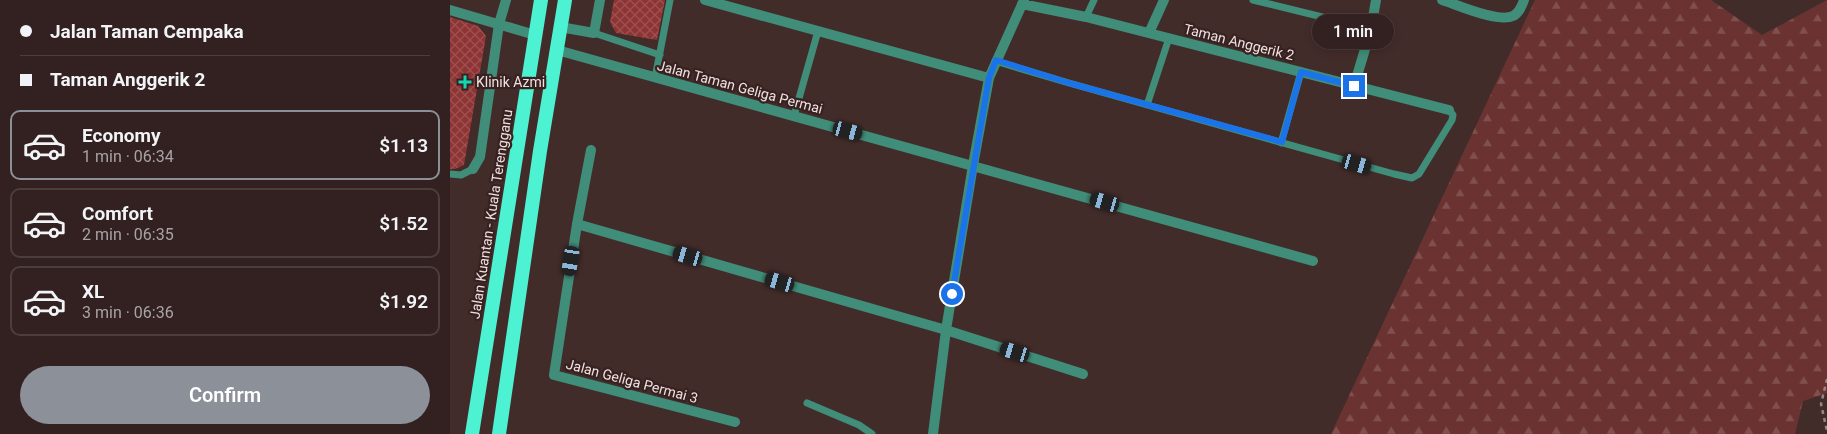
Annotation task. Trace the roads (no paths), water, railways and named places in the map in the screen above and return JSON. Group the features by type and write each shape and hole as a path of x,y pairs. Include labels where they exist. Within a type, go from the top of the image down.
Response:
{"highway":[{"name":"Jalan Kuantan - Kuala Terengganu","path":"472,434 541,0"},
{"path":"499,434 540,151 565,0"}],"street":[{"path":"473,169 480,158 499,24 506,0"},
{"path":"560,27 594,33 600,0"},
{"path":"705,0 989,78"},
{"path":"1149,34 1164,0"},
{"path":"1354,86 1371,29 1376,0"},
{"path":"1442,0 1495,17 1506,18 1519,11 1524,0"},
{"path":"932,434 946,330 989,78 1023,2"},
{"name":"Taman Anggerik 2","path":"1023,2 1449,110"},
{"path":"450,10 534,35"},
{"name":"Jalan Taman Geliga Permai","path":"557,50 1313,261"},
{"path":"591,150 577,224 946,330 1083,374"},
{"name":"Jalan Geliga Permai 3","path":"577,224 554,375 735,422"}],"lane":[{"path":"655,78 670,0"},
{"path":"1086,17 1094,0"},
{"path":"1253,0 1371,29"},
{"path":"794,116 818,31"},
{"path":"594,33 660,55"},
{"path":"1147,105 1169,38"},
{"path":"996,60 1147,105 1412,178 1418,174 1452,120 1453,115 1449,110"},
{"path":"1282,142 1301,72"},
{"path":"450,174 461,175 473,169"},
{"path":"807,403 859,425 872,434"}],"place":[{"name":"Klinik Azmi","path":"465,82"}]}
